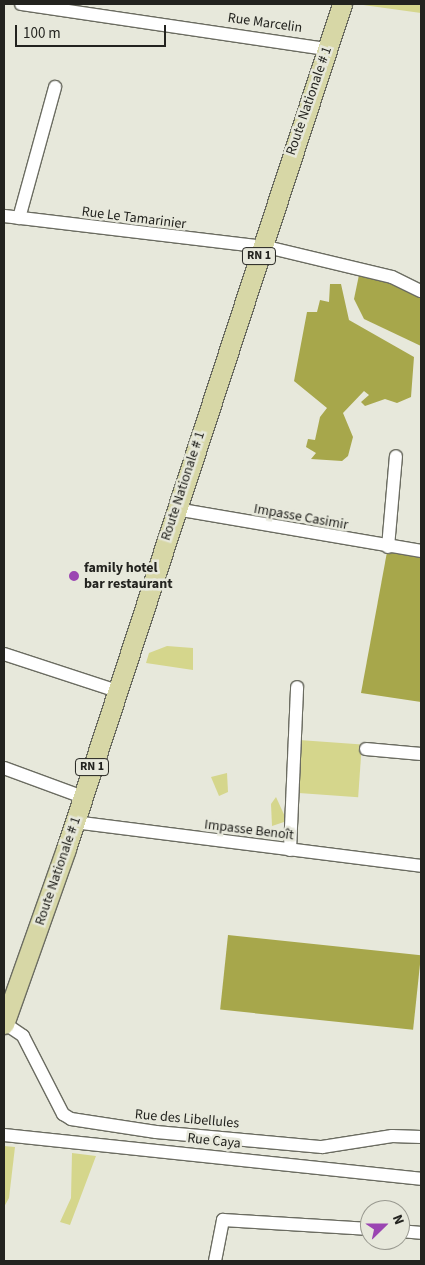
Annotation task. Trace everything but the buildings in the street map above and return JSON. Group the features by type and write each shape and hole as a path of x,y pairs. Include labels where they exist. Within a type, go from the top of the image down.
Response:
{"main road":[{"name":"Route Nationale # 1","path":"4,1024 83,797 342,4"}],"street":[{"name":"Rue Marcelin","path":"21,4 327,49"},
{"path":"19,218 55,87"},
{"name":"Rue Le Tamarinier","path":"4,216 261,250 271,248 392,277 421,291"},
{"path":"388,547 396,456"},
{"name":"Impasse Casimir","path":"176,509 421,552"},
{"path":"4,654 117,691"},
{"path":"290,850 297,687"},
{"path":"366,749 421,754"},
{"path":"4,768 83,797"},
{"name":"Impasse Benoît","path":"74,822 421,866"},
{"name":"Rue des Libellules","path":"4,1024 23,1036 63,1114 71,1119 148,1132 322,1148 392,1136 421,1137"},
{"name":"Rue Caya","path":"4,1135 421,1179"},
{"path":"215,1261 222,1220 360,1228"}],"green space":[{"path":"356,4 421,4 421,13"},
{"path":"167,646 193,648 193,670 146,663 149,653"},
{"path":"299,740 362,744 358,797 295,793"},
{"path":"227,773 228,792 219,796 211,777"},
{"path":"276,797 287,821 272,826 271,804"},
{"path":"4,1146 15,1147 9,1198 4,1207"},
{"path":"72,1153 96,1156 70,1225 60,1222 71,1198"}],"shaded area":[{"path":"359,275 392,282 421,296 421,346 364,319 354,299"},
{"path":"330,284 341,284 349,320 414,357 411,397 397,403 385,399 365,406 361,402 369,395 364,391 343,413 353,437 348,456 342,461 311,459 316,453 306,447 308,439 315,440 320,417 327,408 294,381 307,312 317,312 320,300 329,302"},
{"path":"387,552 421,558 421,702 361,693"},
{"path":"228,935 421,955 413,1030 220,1010"}],"place":[{"name":"family hotel bar restaurant","path":"74,576"}]}
